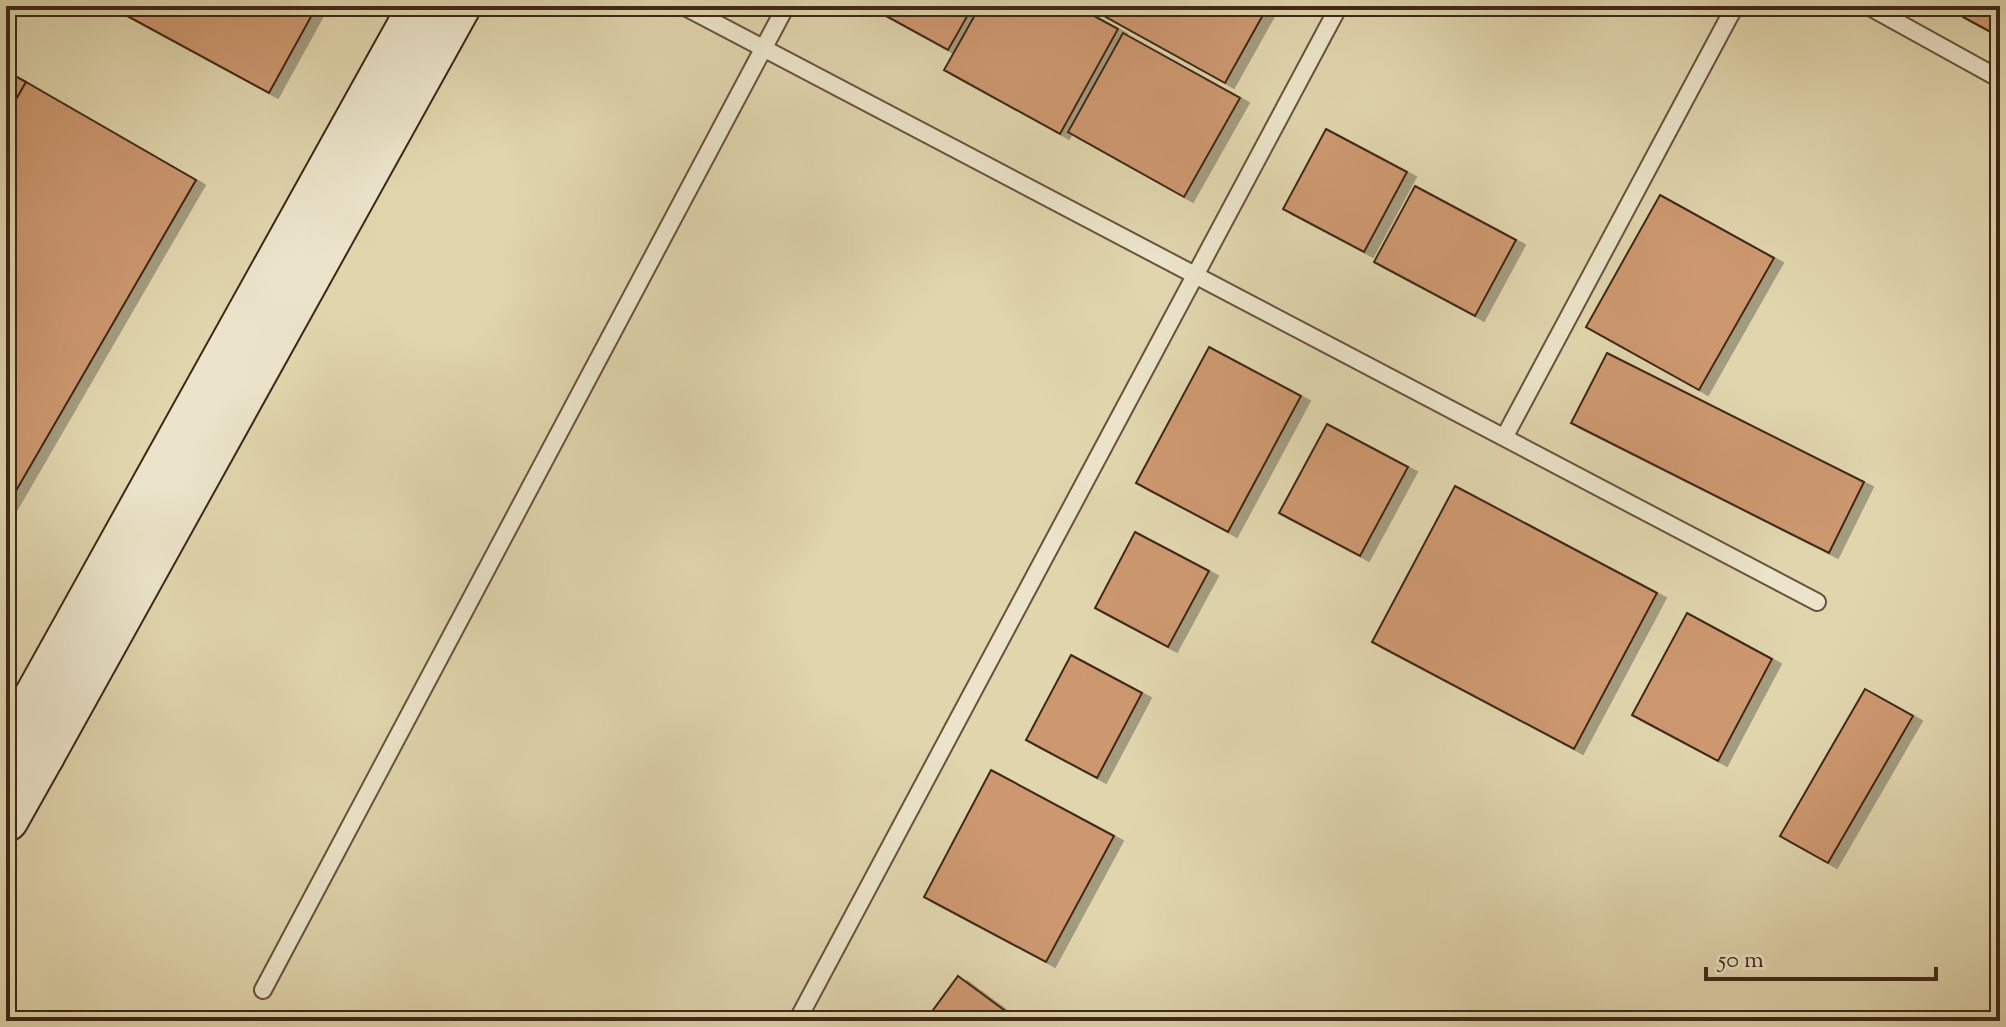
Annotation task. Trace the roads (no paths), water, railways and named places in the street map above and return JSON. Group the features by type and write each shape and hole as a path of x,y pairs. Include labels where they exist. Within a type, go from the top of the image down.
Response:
{"street":[{"path":"14,768 421,6"},
{"path":"14,768 458,6"}],"lane":[{"path":"683,6 1197,273 1817,602"},
{"path":"263,990 786,6"},
{"path":"797,1021 1339,6"},
{"path":"1505,436 1735,6"},
{"path":"1868,6 2000,79"}]}
